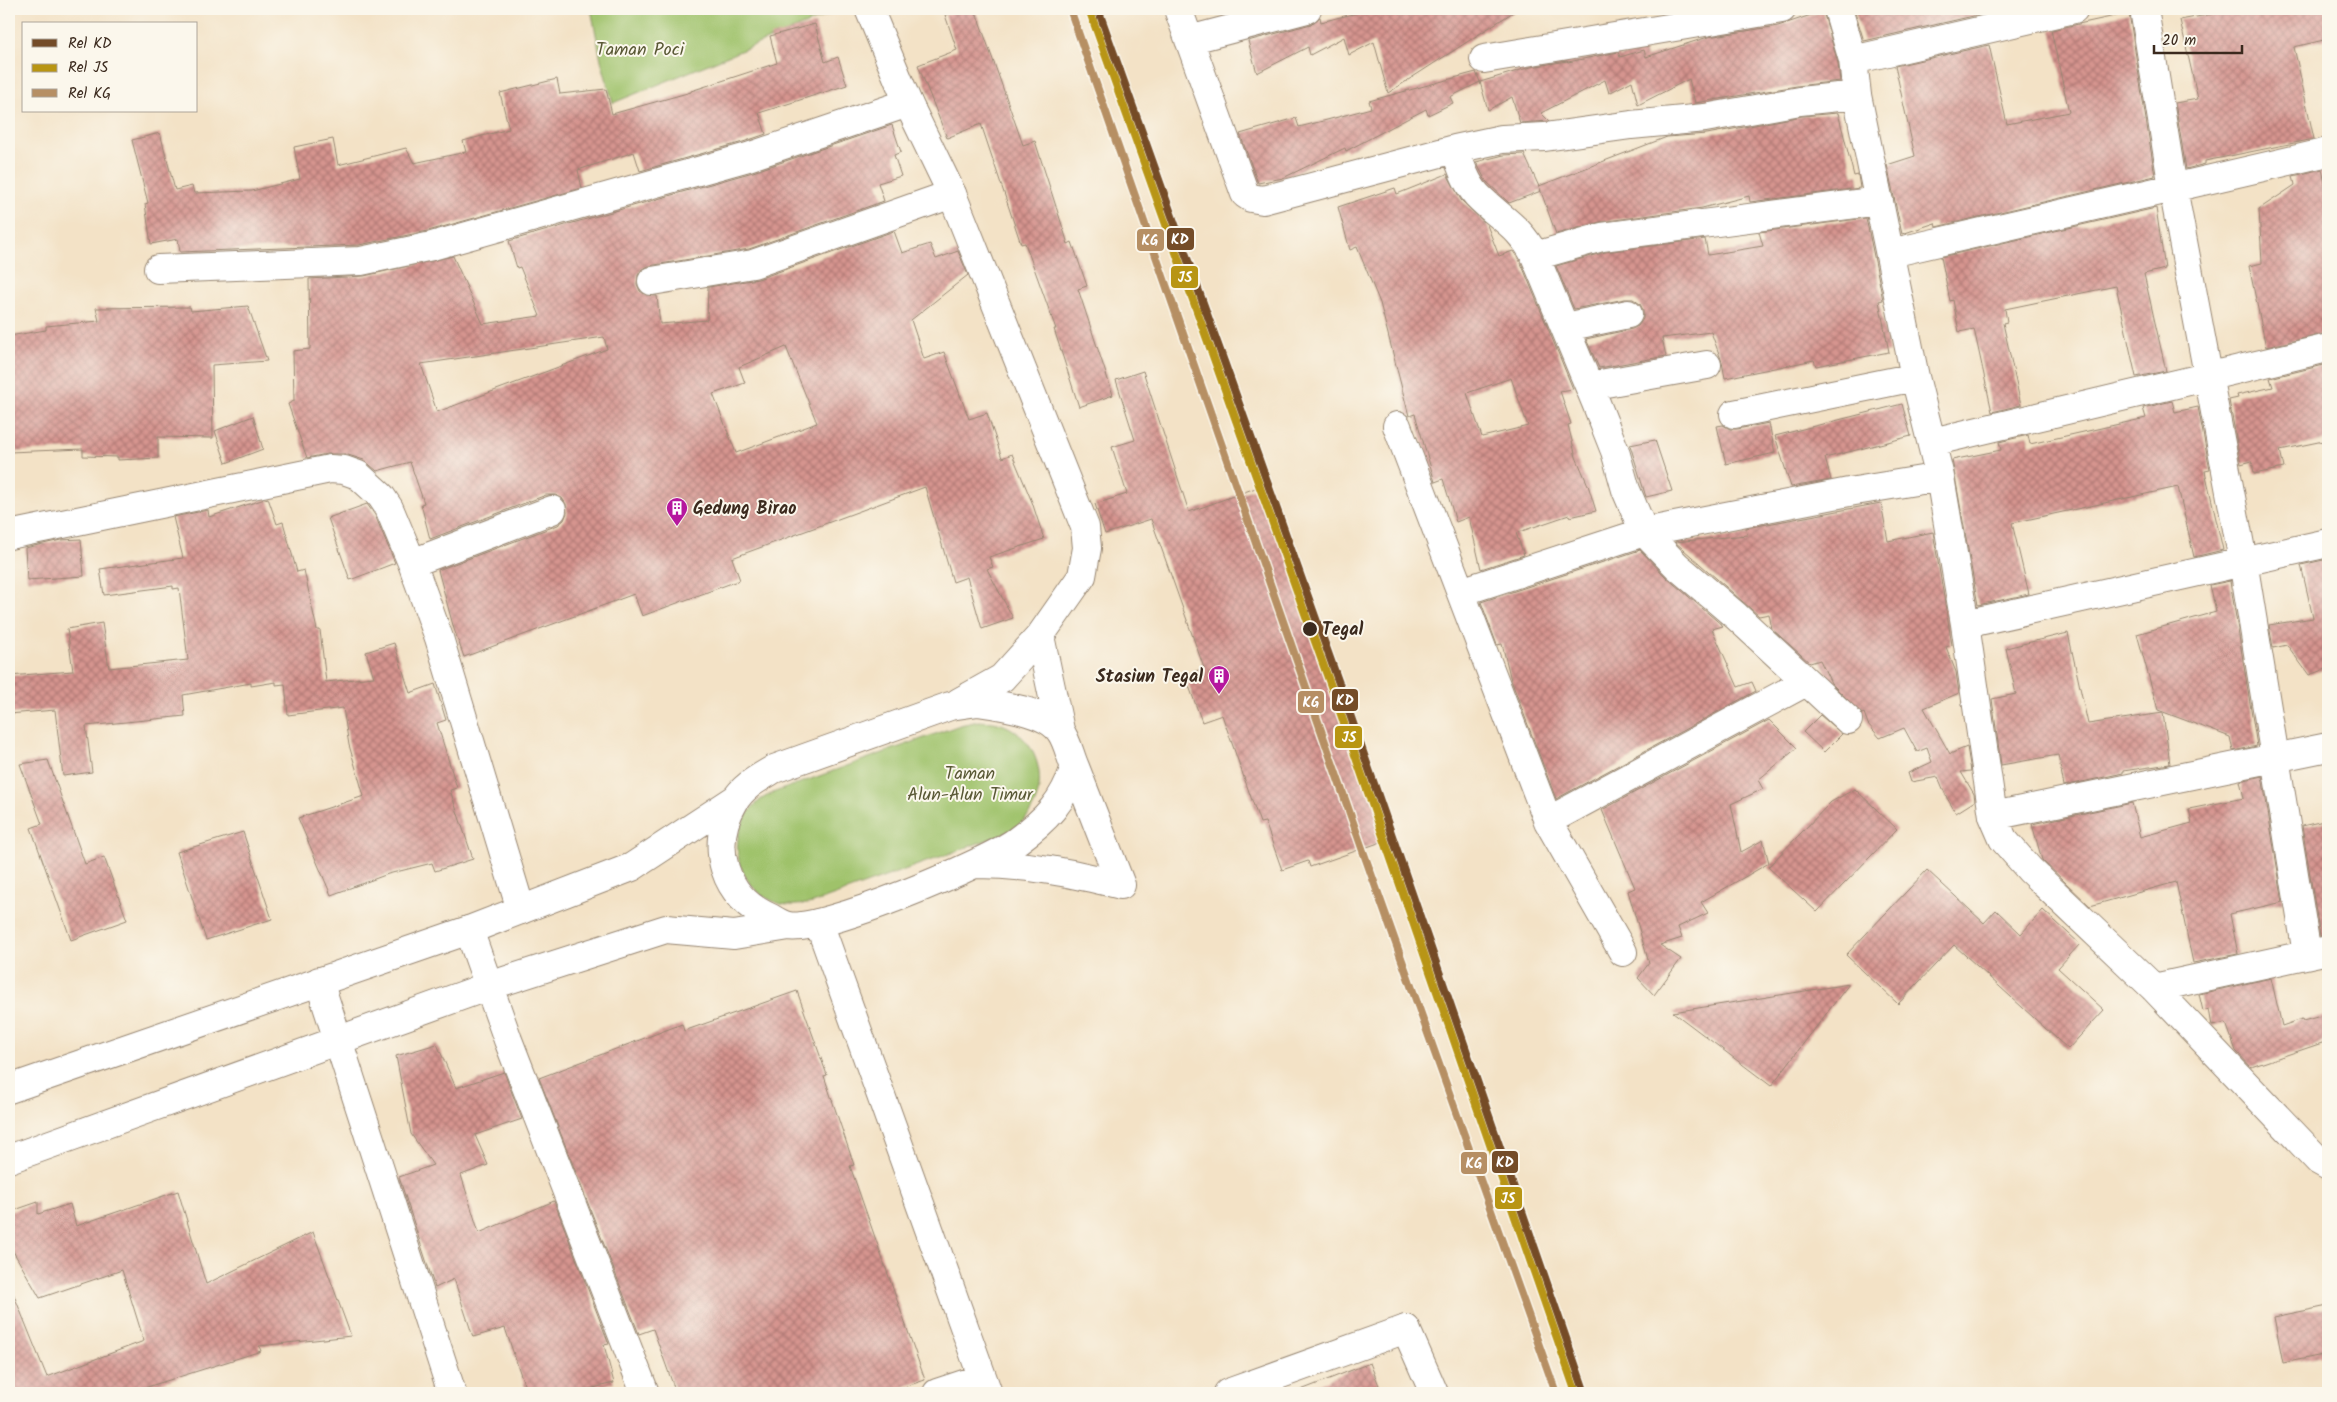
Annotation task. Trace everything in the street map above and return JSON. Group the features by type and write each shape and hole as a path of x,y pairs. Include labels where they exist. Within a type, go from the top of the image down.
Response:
{"street":[{"path":"9,1090 470,930 632,867 734,800 751,782 774,769 950,706 1002,678 1040,636 1082,576 1088,548 1085,527 952,194 908,103 869,9"},
{"path":"1178,9 1232,165 1245,194 1251,198 1263,200 1455,149 1502,139 1545,137 1631,125 1705,118 1800,101 1857,95"},
{"path":"1189,40 1306,9"},
{"path":"1484,59 1782,9"},
{"path":"1838,9 1853,60 1857,95 1915,377 1940,477 1966,624 1993,816 2003,839 2030,870 2154,988 2319,1161 2328,1166"},
{"path":"1853,60 2074,9"},
{"path":"2144,9 2173,188 2243,561 2276,757 2317,952 2154,988"},
{"path":"158,269 361,261 432,246 748,157 908,103"},
{"path":"1455,149 1463,171 1475,193 1514,225 1527,240 1535,256 1566,327 1615,452 1626,490 1644,532 1677,566 1736,616 1848,720"},
{"path":"1891,253 2328,152"},
{"path":"652,281 752,264 952,194"},
{"path":"1535,256 1602,237 1879,201"},
{"path":"1566,327 1628,314"},
{"path":"1932,442 2328,348"},
{"path":"1589,386 1707,365"},
{"path":"1734,414 1915,377"},
{"path":"1396,426 1548,821 1623,952"},
{"path":"9,535 330,469 344,470 358,475 381,496 412,564 439,638 521,910"},
{"path":"1461,592 1644,532 1802,501 1940,477"},
{"path":"412,564 552,510"},
{"path":"1966,624 2328,543"},
{"path":"977,864 1012,864 1058,870 1121,885 1060,730 1040,636"},
{"path":"1548,821 1806,682"},
{"path":"950,706 978,702 1000,705 1041,717 1060,730"},
{"path":"1993,816 2276,757 2328,748"},
{"path":"9,1159 489,986 666,929 734,934 829,921 977,864 1016,842 1041,821 1055,806 1067,789 1075,767"},
{"path":"734,800 723,824 720,849 726,875 738,896 757,912 789,926"},
{"path":"820,923 985,1385 936,1393"},
{"path":"470,930 508,1040 645,1393"},
{"path":"319,981 452,1393"},
{"path":"1228,1393 1406,1329 1434,1393"}],"green space":[{"name":"Taman Poci","path":"591,9 843,9 613,103 601,60"},
{"name":"Taman Alun-Alun Timur","path":"979,721 996,722 1011,729 1022,737 1031,748 1036,761 1039,774 1039,788 1036,801 1026,818 1011,830 813,903 780,904 761,894 750,884 738,857 738,842 747,814 762,799 775,792 960,725"}],"building":[{"path":"964,9 975,9 1023,145 1035,141 1068,244 1072,242 1087,286 1078,289 1113,395 1079,407 1054,329 1056,329 1025,243 1021,244 981,124 947,138 918,65 957,50 945,15"},
{"path":"1372,9 1518,9 1388,93 1374,42 1349,55 1344,37 1310,55 1308,47 1257,73 1248,41 1311,24 1320,17 1321,22"},
{"path":"1854,9 1981,9 1982,14 1864,41"},
{"path":"2211,9 2328,9 2328,39 2294,47 2314,139 2205,161 2205,164 2186,169 2175,103 2198,99 2180,20 2212,14"},
{"path":"1823,11 1838,63 1840,81 1797,86 1695,103 1689,79 1638,105 1632,81 1609,93 1605,80 1541,113 1549,121 1520,123 1512,97 1488,110 1480,82 1531,67 1618,52 1620,57 1644,50 1646,57 1708,37 1778,26"},
{"path":"2129,13 2155,176 1936,227 1935,223 1902,234 1887,165 1915,156 1895,66 1989,45 2007,124 2069,112 2051,30"},
{"path":"815,24 825,62 838,57 847,85 759,113 766,134 743,142 640,171 634,152 578,170 582,188 428,231 359,245 180,252 178,239 151,244 145,204 148,203 132,140 160,133 175,190 192,186 194,193 252,191 300,179 294,147 333,139 338,165 406,148 414,163 466,152 463,141 509,129 500,93 557,79 560,94 606,89 612,114 691,92 777,63 770,36"},
{"path":"1476,72 1480,82 1450,97 1453,103 1428,115 1426,109 1346,151 1345,148 1283,178 1258,183 1240,134 1296,118 1299,127 1327,120 1371,108 1369,101"},
{"path":"1838,113 1854,176 1858,175 1860,188 1750,202 1749,196 1702,208 1600,222 1556,234 1539,186 1667,137 1707,134 1802,116"},
{"path":"892,125 901,152 894,155 901,176 878,183 884,201 749,249 649,266 642,269 638,275 637,284 640,291 646,295 657,296 660,324 707,320 708,287 758,279 894,231 902,253 930,244 936,259 958,251 968,275 911,320 924,359 944,352 969,419 987,413 1002,458 1012,454 1032,502 1044,539 989,557 993,567 987,569 1013,618 982,629 967,577 953,582 925,487 732,558 740,580 642,616 634,594 464,657 454,629 438,570 558,525 564,520 567,513 566,504 562,498 555,495 546,495 430,539 421,504 424,503 410,462 377,471 364,460 345,454 327,454 307,458 288,404 294,401 293,351 310,349 309,279 364,276 453,256 483,324 540,316 520,267 517,268 509,241 753,172","holes":["604,337 607,349 437,412 421,364","786,347 817,423 736,453 713,394 745,383 739,367"]},
{"path":"1524,154 1541,191 1509,203 1486,181 1476,162 1504,155"},
{"path":"2322,169 2328,198 2328,333 2266,347 2249,266 2262,263 2259,209 2295,185 2293,176"},
{"path":"1447,174 1461,200 1487,225 1499,256 1513,251 1521,263 1573,389 1560,391 1571,424 1568,425 1576,457 1588,485 1596,511 1570,517 1569,515 1516,533 1524,555 1481,569 1469,517 1456,522 1443,479 1435,482 1415,414 1409,416 1380,303 1357,247 1350,250 1338,207 1395,188 1397,194","holes":["1511,378 1528,426 1482,437 1467,393"]},
{"path":"2156,208 2165,269 2144,274 2166,371 2136,377 2116,286 2005,309 2007,322 2003,323 2021,405 1992,412 1974,329 1959,332 1953,300 1950,301 1941,257"},
{"path":"1866,218 1883,300 1879,301 1889,352 1816,366 1814,360 1725,378 1722,362 1711,332 1662,338 1666,356 1599,368 1586,339 1638,326 1643,319 1643,310 1640,304 1633,299 1574,309 1556,266 1605,252 1705,239 1708,255 1763,246 1759,232"},
{"path":"248,306 267,361 212,365 213,438 158,437 158,458 118,460 118,457 83,456 83,449 9,452 9,336 46,330 46,326 99,321 96,308 190,307 191,311"},
{"path":"2328,364 2328,440 2280,450 2284,468 2254,474 2252,461 2241,464 2229,400 2238,398 2237,395 2273,387 2270,378"},
{"path":"1143,371 1189,512 1261,486 1387,840 1310,867 1308,861 1282,870 1265,822 1260,823 1222,715 1202,722 1185,675 1204,668 1151,519 1105,534 1095,504 1127,494 1112,447 1135,440 1116,380"},
{"path":"2172,401 2175,412 2198,407 2210,470 2205,471 2223,550 2194,557 2178,487 2012,523 2029,594 1978,605 1952,460 2001,450 1999,442 2028,435 2030,444 2146,418 2143,408"},
{"path":"1902,404 1911,436 1825,458 1831,480 1791,487 1775,436"},
{"path":"253,416 263,449 226,463 215,431"},
{"path":"1769,423 1775,453 1726,464 1717,426 1723,425 1730,429 1737,429"},
{"path":"1655,440 1672,491 1646,497 1630,445"},
{"path":"268,498 277,524 283,522 297,572 304,570 317,630 320,630 326,682 374,677 366,652 394,643 410,693 435,684 446,720 437,723 457,788 450,790 473,859 435,871 432,863 388,874 331,895 298,818 364,796 349,745 343,708 288,715 285,684 276,685 276,682 251,686 251,683 183,695 185,716 86,726 92,772 63,776 55,710 9,714 9,676 73,671 67,629 102,623 109,668 188,660 179,588 173,589 173,586 104,595 100,569 183,558 173,517 208,510 209,517"},
{"path":"1881,503 1888,541 1933,532 1952,645 1946,647 1956,672 1959,693 1924,708 1950,754 1967,747 1971,771 1961,772 1974,794 1975,801 1956,813 1938,777 1911,782 1908,773 1932,762 1927,748 1917,752 1904,728 1880,738 1868,724 1864,713 1862,714 1831,683 1820,660 1810,663 1772,629 1769,614 1759,616 1675,542 1747,535 1746,528"},
{"path":"367,504 375,515 395,563 350,580 328,518"},
{"path":"81,539 84,576 27,580 25,548 61,540"},
{"path":"1640,550 1667,578 1723,626 1712,629 1738,687 1752,682 1756,691 1556,799 1511,680 1502,644 1497,645 1481,602"},
{"path":"2328,559 2328,668 2309,675 2287,645 2273,648 2269,625 2313,618 2301,565"},
{"path":"2230,581 2257,746 2233,751 2230,737 2158,710 2137,634 2216,612 2210,585"},
{"path":"2068,633 2088,724 2163,713 2170,764 2123,771 2123,773 2064,786 2058,755 2001,765 1992,699 2016,694 2006,648"},
{"path":"1820,715 1842,734 1824,752 1803,732"},
{"path":"1769,720 1797,748 1758,780 1763,789 1731,804 1741,852 1763,840 1769,863 1701,902 1708,913 1678,927 1682,938 1660,945 1681,959 1654,995 1638,978 1649,963 1628,891 1635,888 1602,810"},
{"path":"48,760 85,864 104,857 127,920 71,940 31,828 42,824 20,764"},
{"path":"2262,776 2283,902 2230,914 2238,954 2193,963 2176,882 2090,906 2042,860 2032,824 2132,803 2140,837 2192,823 2189,809 2244,798 2240,781"},
{"path":"1855,789 1897,829 1817,912 1768,867 1831,802"},
{"path":"2328,820 2328,935 2320,936 2302,826"},
{"path":"243,832 272,919 206,940 177,852"},
{"path":"1927,870 1984,923 1996,910 2021,934 2043,910 2080,944 2058,968 2104,1010 2068,1049 1954,945 1898,1004 1846,955"},
{"path":"2271,978 2282,1026 2302,1019 2303,1021 2328,1014 2328,1041 2251,1067 2236,1051 2226,1023 2212,1026 2209,1009 2203,1011 2199,994"},
{"path":"1849,984 1771,1086 1673,1012"},
{"path":"797,991 827,1075 824,1076 854,1165 850,1166 925,1380 885,1393 676,1393 653,1329 639,1334 539,1078 682,1024 684,1031"},
{"path":"437,1044 456,1088 504,1072 522,1119 475,1135 488,1165 461,1175 479,1233 554,1201 609,1344 604,1345 614,1383 572,1393 527,1393 505,1328 473,1337 454,1279 435,1288 399,1177 433,1165 411,1134 396,1056"},
{"path":"178,1191 206,1284 313,1232 351,1336 259,1346 261,1351 128,1393 9,1393 9,1283 47,1377 144,1341 122,1270 40,1298 9,1244 9,1212 38,1202 38,1214 70,1204 76,1226"},
{"path":"2328,1306 2328,1354 2283,1363 2274,1317"},
{"path":"1370,1363 1382,1393 1296,1393 1296,1392"}],"rail line":[{"name":"KG","path":"1070,9 1363,851 1556,1393"},
{"name":"KD","path":"1098,9 1345,700 1585,1393"},
{"name":"JS","path":"1090,12 1337,703 1576,1393"}],"place":[{"name":"Gedung Birao","path":"677,527"},
{"name":"Tegal","path":"1310,629"},
{"name":"Stasiun Tegal","path":"1219,695"}]}
